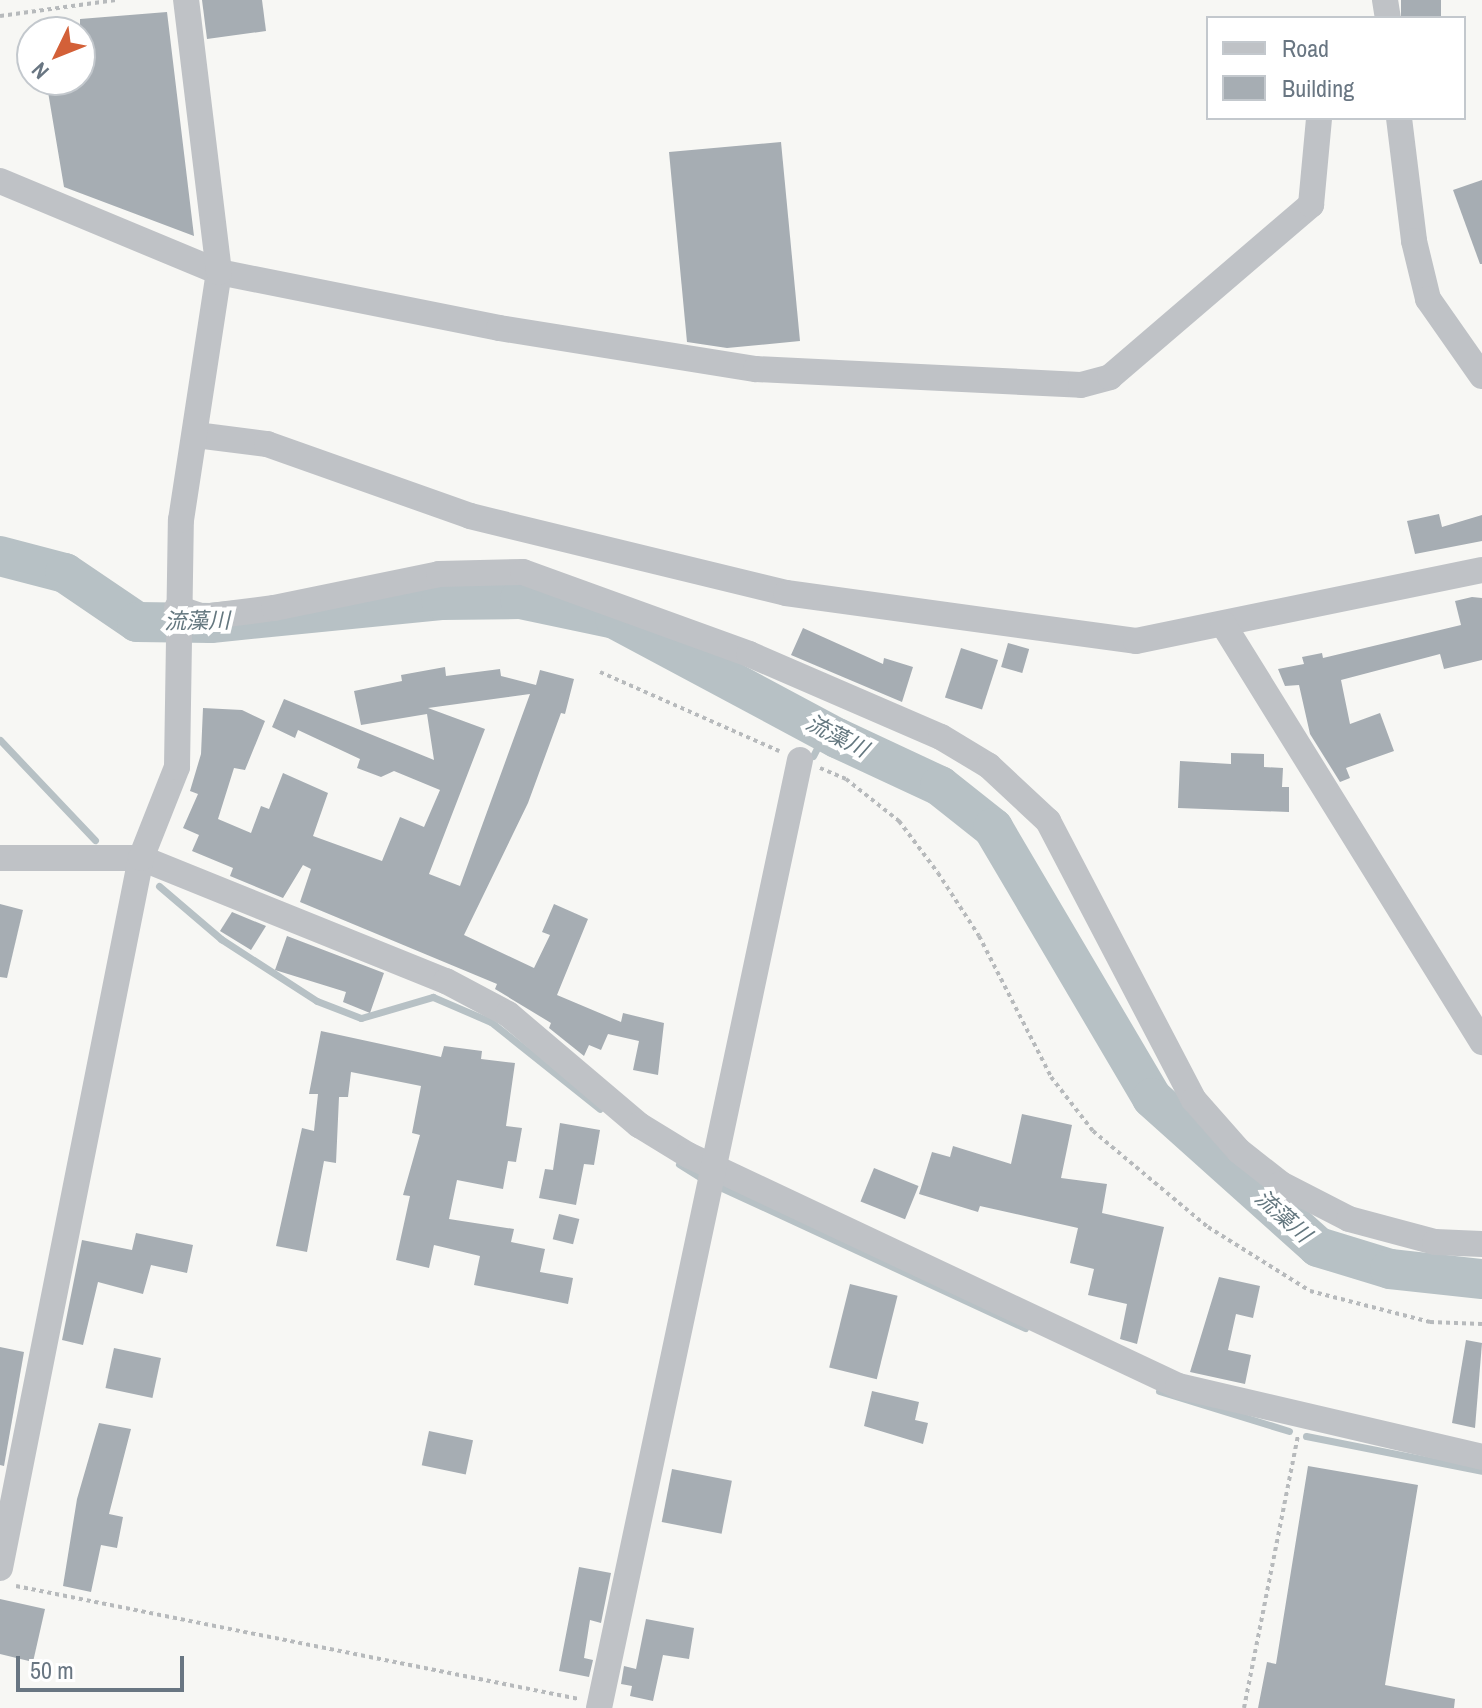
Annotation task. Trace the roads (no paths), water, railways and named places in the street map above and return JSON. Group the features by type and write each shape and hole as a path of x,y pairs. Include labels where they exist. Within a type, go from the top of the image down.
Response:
{"street":[{"path":"7,1577 141,858 177,767 180,689 177,610 181,520 219,272 186,0"},
{"path":"0,181 219,272 499,328 756,369 1081,385 1110,377 1311,205 1319,120"},
{"path":"1399,120 1414,241 1428,299 1482,376"},
{"path":"196,435 267,444 470,516 786,593 1147,639 1482,570"},
{"path":"177,610 203,617 274,608 439,574 523,572 749,654 941,737 989,766 1048,821 1194,1100 1239,1151 1281,1184 1349,1219 1435,1242 1482,1244"},
{"path":"1223,624 1482,1042"},
{"path":"600,1706 800,760"},
{"path":"0,858 141,858 471,994 508,1014 639,1125 711,1180 1178,1386 1302,1418 1482,1457"}],"waterway":[{"name":"流藻川","path":"0,556 65,573 137,622 211,623 441,600 520,599 615,619 837,738 940,786 993,828 1152,1098 1318,1247 1390,1269 1482,1279"},
{"path":"813,756 819,744 837,738"},
{"path":"0,740 95,840"},
{"path":"159,886 221,939 317,1001 361,1018 433,997 491,1022 600,1109"},
{"path":"679,1164 705,1180"},
{"path":"722,1188 1025,1328"},
{"path":"1159,1391 1289,1431"},
{"path":"1306,1436 1482,1471"}]}
